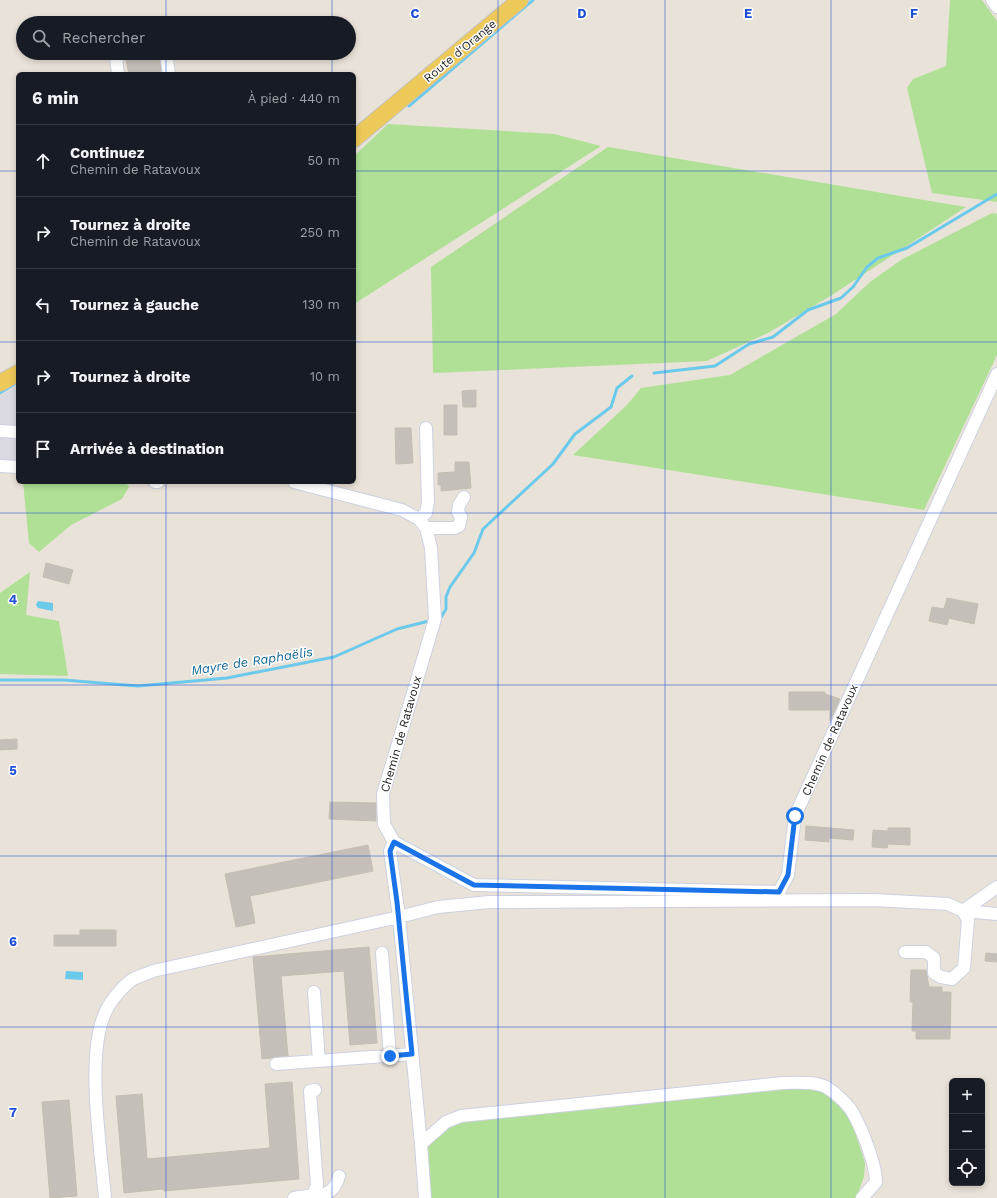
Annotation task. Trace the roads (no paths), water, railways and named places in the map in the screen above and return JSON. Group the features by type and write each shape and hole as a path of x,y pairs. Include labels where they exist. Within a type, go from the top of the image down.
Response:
{"main road":[{"name":"Route d'Orange","path":"356,137 520,0"},
{"path":"0,383 16,374"}],"street":[{"path":"992,0 997,7"},
{"path":"116,60 118,72"},
{"path":"167,60 169,72"},
{"name":"Chemin de Ratavoux","path":"423,524 431,548 435,619 383,794 384,824 394,842 474,885 779,892 788,875 795,816 997,374"},
{"path":"423,524 428,502 426,428"},
{"path":"0,431 16,432"},
{"path":"0,466 16,467"},
{"path":"302,484 402,510 423,524 455,528 459,526 461,518 458,512 459,506 464,497"},
{"path":"394,842 390,851 399,917 425,1198"},
{"path":"963,911 997,887"},
{"path":"105,1198 96,1095 96,1052 105,1012 118,994 134,979 153,972 438,907 489,902 873,900 948,904 963,911 997,914"},
{"path":"905,952 926,952 934,958 934,972 940,978 952,978 964,968 968,920 963,911"},
{"path":"382,953 390,1056"},
{"path":"314,992 319,1061"},
{"path":"276,1064 412,1054"},
{"path":"421,1144 446,1122 461,1116 783,1083 807,1082 826,1087 842,1099 854,1114 876,1172 876,1182 862,1198"},
{"path":"308,1197 313,1195 317,1186 310,1091 315,1090"},
{"path":"294,1198 327,1194 337,1183 339,1176"}],"water":[{"path":"38,601 53,603 53,611 38,608 36,605"},
{"path":"66,971 83,972 83,980 65,979"}],"waterway":[{"path":"409,106 533,0"},
{"name":"Mayre de Raphaëlis","path":"654,373 715,366 749,344 773,337 808,310 841,298 853,287 867,267 878,258 907,248 997,194"},
{"name":"Mayre de Raphaëlis","path":"440,619 446,609 446,597 450,587 474,553 483,529 553,464 575,434 611,407 617,388 632,376"},
{"path":"0,393 16,383"},
{"name":"Mayre de Raphaëlis","path":"0,680 64,680 138,686 227,678 334,657 397,629 429,621"}]}
